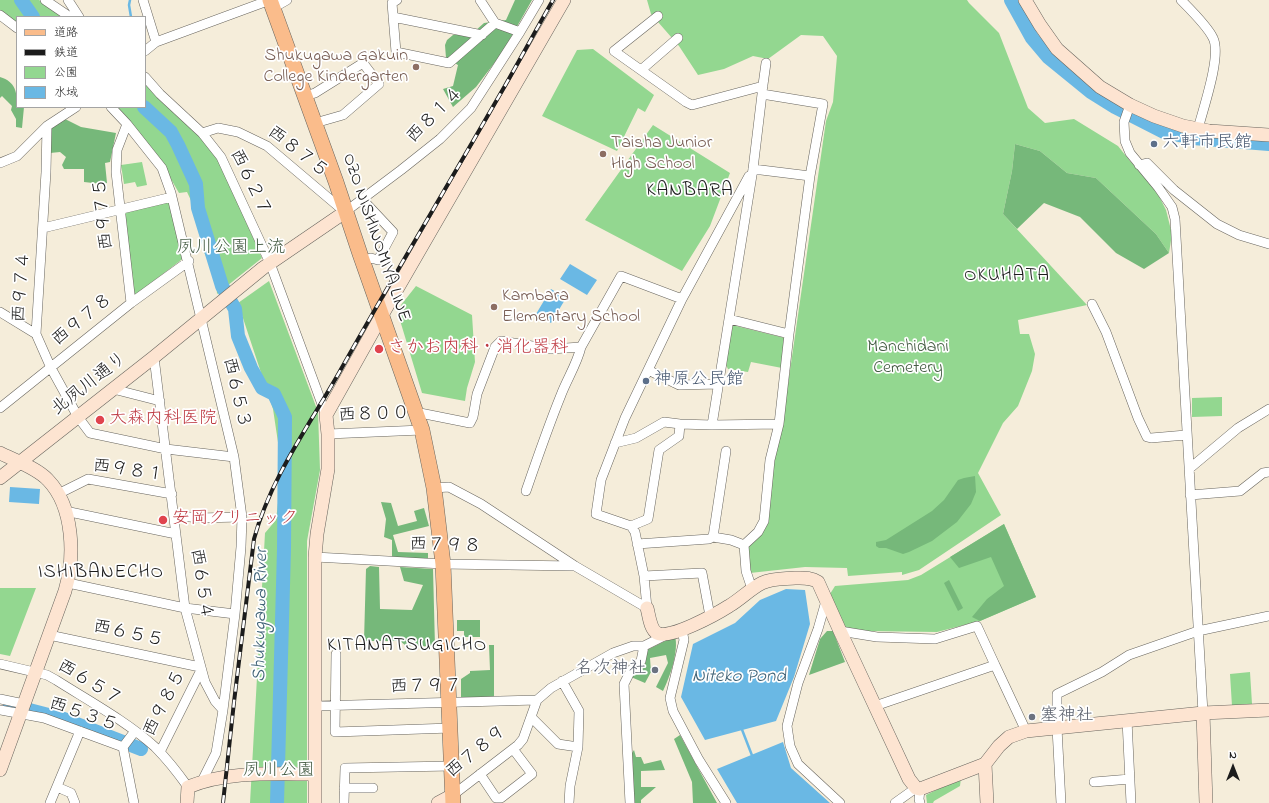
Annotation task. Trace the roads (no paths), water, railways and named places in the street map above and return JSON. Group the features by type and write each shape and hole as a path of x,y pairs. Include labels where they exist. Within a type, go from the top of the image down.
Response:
{"main road":[{"name":"OZO NISHINOMIYA LINE","path":"271,3 422,430 434,488 443,564 453,799"}],"street":[{"path":"45,0 69,16"},
{"path":"68,0 78,16"},
{"path":"143,0 156,42"},
{"path":"146,50 156,42 271,3 287,0"},
{"path":"397,0 392,3 396,52 449,63 495,24"},
{"path":"478,0 495,24 520,32"},
{"name":"西８１４","path":"345,212 440,139 471,108 520,32 538,0"},
{"path":"315,803 315,558 317,534 328,469 328,434 326,415 564,0"},
{"path":"1025,0 1040,26 1057,49 1127,111 1198,129 1269,135"},
{"path":"1181,0 1192,11 1213,38 1216,50 1213,69 1198,129"},
{"path":"0,15 16,27"},
{"path":"658,16 614,51 686,102 692,105 763,90 823,104 810,176 789,334 779,424 770,460 764,521 758,532 744,545"},
{"path":"393,17 482,35"},
{"path":"641,70 678,38"},
{"path":"305,96 315,93 363,63 379,84 343,115 314,124"},
{"path":"712,425 753,169 766,63"},
{"name":"西６２７","path":"146,78 160,94 202,133 221,157 326,415"},
{"path":"0,165 17,156 47,126 74,108"},
{"name":"西６５３","path":"112,108 128,124 162,168 172,197 189,261 201,319 234,457 242,517 241,547 235,614 223,710"},
{"path":"1127,111 1125,141 1130,153 1158,187 1172,207 1175,219 1186,435 1203,713 1206,803"},
{"name":"西９７５","path":"128,124 117,150 116,172 131,303"},
{"name":"西９７４","path":"47,126 47,153 36,334 51,368 78,416 90,433 166,449 234,457"},
{"name":"西８７５","path":"202,133 218,128 238,132 267,146 345,212"},
{"path":"1139,165 1147,163 1174,190 1217,224 1239,235 1269,244"},
{"path":"753,169 810,176"},
{"path":"680,424 678,436 659,450 648,518 632,526 596,514 601,480 625,418 682,299 753,169"},
{"path":"43,228 172,197"},
{"path":"362,199 393,232 378,260 371,258 362,261"},
{"name":"北夙川通り","path":"0,478 154,357 266,266 345,212"},
{"name":"西９７８","path":"0,408 131,303 189,261"},
{"path":"526,490 550,421 566,381 578,359 581,347 621,276 682,299"},
{"path":"1092,304 1106,332 1146,437 1151,438 1186,435"},
{"path":"0,312 36,334"},
{"path":"729,320 789,334"},
{"path":"415,412 470,423 473,417 477,394 494,347 501,342 551,349 581,347"},
{"name":"西６５４","path":"154,357 185,608 205,682 215,701 223,710"},
{"path":"648,370 679,385 718,384"},
{"path":"113,389 160,401"},
{"path":"1188,468 1238,428 1269,409"},
{"path":"615,443 636,438 664,422 712,425 779,424"},
{"name":"西８００","path":"328,434 422,430"},
{"path":"713,537 726,451"},
{"path":"0,453 43,475 48,480 58,494 65,511 71,542 68,583 0,770"},
{"path":"1190,495 1240,491 1263,473 1269,472"},
{"name":"西９８１","path":"58,494 88,479 172,494"},
{"path":"434,488 449,487 481,504 575,566 647,608"},
{"path":"65,511 176,534"},
{"path":"174,514 198,518 242,517"},
{"path":"632,526 635,532 644,576 647,608 655,631 666,635"},
{"path":"637,544 710,539 713,537 731,540 744,545"},
{"path":"744,545 746,571 752,589"},
{"name":"西７９８","path":"315,558 443,564 575,566"},
{"path":"644,576 702,573 710,616"},
{"path":"537,700 562,681 612,653 633,646 644,646 666,635 682,630 730,606 763,582 807,578 814,579 818,582 909,779 918,788 920,803"},
{"path":"68,583 185,608 235,614"},
{"path":"826,601 818,629 798,683 787,726 790,746 798,764 840,803"},
{"path":"1061,803 1057,728 1057,694 1102,672 1129,655 1198,631 1269,616"},
{"path":"840,631 877,636 935,639 977,626 1026,730"},
{"path":"682,630 684,640 670,698 673,711 699,760 726,803"},
{"name":"西６５５","path":"49,635 201,669"},
{"path":"630,803 624,684 631,670 641,661 644,646"},
{"path":"336,654 335,732 451,728"},
{"name":"西６５７","path":"0,664 47,675 56,680 128,740"},
{"path":"875,706 995,664"},
{"name":"西９８５","path":"160,752 201,669"},
{"path":"562,681 579,710 578,747 570,786 569,803"},
{"path":"0,699 22,709"},
{"name":"西７９７","path":"314,706 450,704 537,700"},
{"name":"西７８９","path":"438,803 453,799 480,774 513,749 523,739 537,700"},
{"name":"西５３５","path":"0,710 22,709 80,732 128,740 134,803"},
{"path":"202,781 216,753 223,710"},
{"path":"894,803 918,788 985,764 999,746 1009,737 1026,730 1203,713 1269,710"},
{"path":"531,717 558,744 578,747"},
{"path":"1127,720 1131,803"},
{"path":"50,803 80,732"},
{"path":"128,740 160,752 188,787 187,803"},
{"path":"480,774 496,798 501,798 532,774 513,749"},
{"path":"985,764 987,803"},
{"path":"344,803 345,768 452,766"},
{"path":"188,787 202,781 226,777 314,774"},
{"path":"1094,782 1130,779"},
{"path":"57,786 71,793 75,803"},
{"path":"344,788 373,788"}],"water":[{"path":"570,264 597,280 587,295 560,279"},
{"path":"551,289 566,298 551,323 536,314"},
{"path":"10,487 40,489 39,504 9,502"},
{"name":"Niteko Pond","path":"786,589 805,590 810,624 794,677 776,721 705,740 681,697 693,644 735,623 760,600"},
{"name":"Niteko Pond","path":"783,742 791,768 830,803 737,803 717,769"}],"waterway":[{"name":"Shukugawa River","path":"21,0 32,16"},
{"path":"130,0 129,5 131,16"},
{"path":"1011,0 1032,38 1048,57 1091,92 1115,107 1164,132 1193,138 1269,144"},
{"name":"Shukugawa River","path":"145,108 171,132 196,184 198,208 222,286 235,309 238,336 251,368 262,388 274,394 285,417 284,549 277,803"},
{"path":"10,705 64,719 141,749"},
{"path":"741,727 753,758"}],"railway":[{"path":"223,803 254,539 270,494 292,452 512,74 553,0"}],"place":[{"name":"Shukugawa Gakuin College Kindergarten","path":"416,67"},
{"name":"六軒市民館","path":"1154,144"},
{"name":"Taisha Junior High School","path":"603,154"},
{"name":"Kambara Elementary School","path":"494,307"},
{"name":"さかお内科・消化器科","path":"379,349"},
{"name":"神原公民館","path":"646,381"},
{"name":"大森内科医院","path":"100,420"},
{"name":"安岡クリニック","path":"163,520"},
{"name":"名次神社","path":"655,670"},
{"name":"塞神社","path":"1032,717"}],"district":[{"name":"KANBARA","path":"690,192"},
{"name":"OKUHATA","path":"1007,277"},
{"name":"ISHIBANECHO","path":"101,574"},
{"name":"KITANATSUGICHO","path":"407,647"}],"park label":[{"name":"夙川公園上流","path":"231,249"},
{"name":"Manchidani Cemetery","path":"908,358"},
{"name":"夙川公園","path":"279,772"}]}
